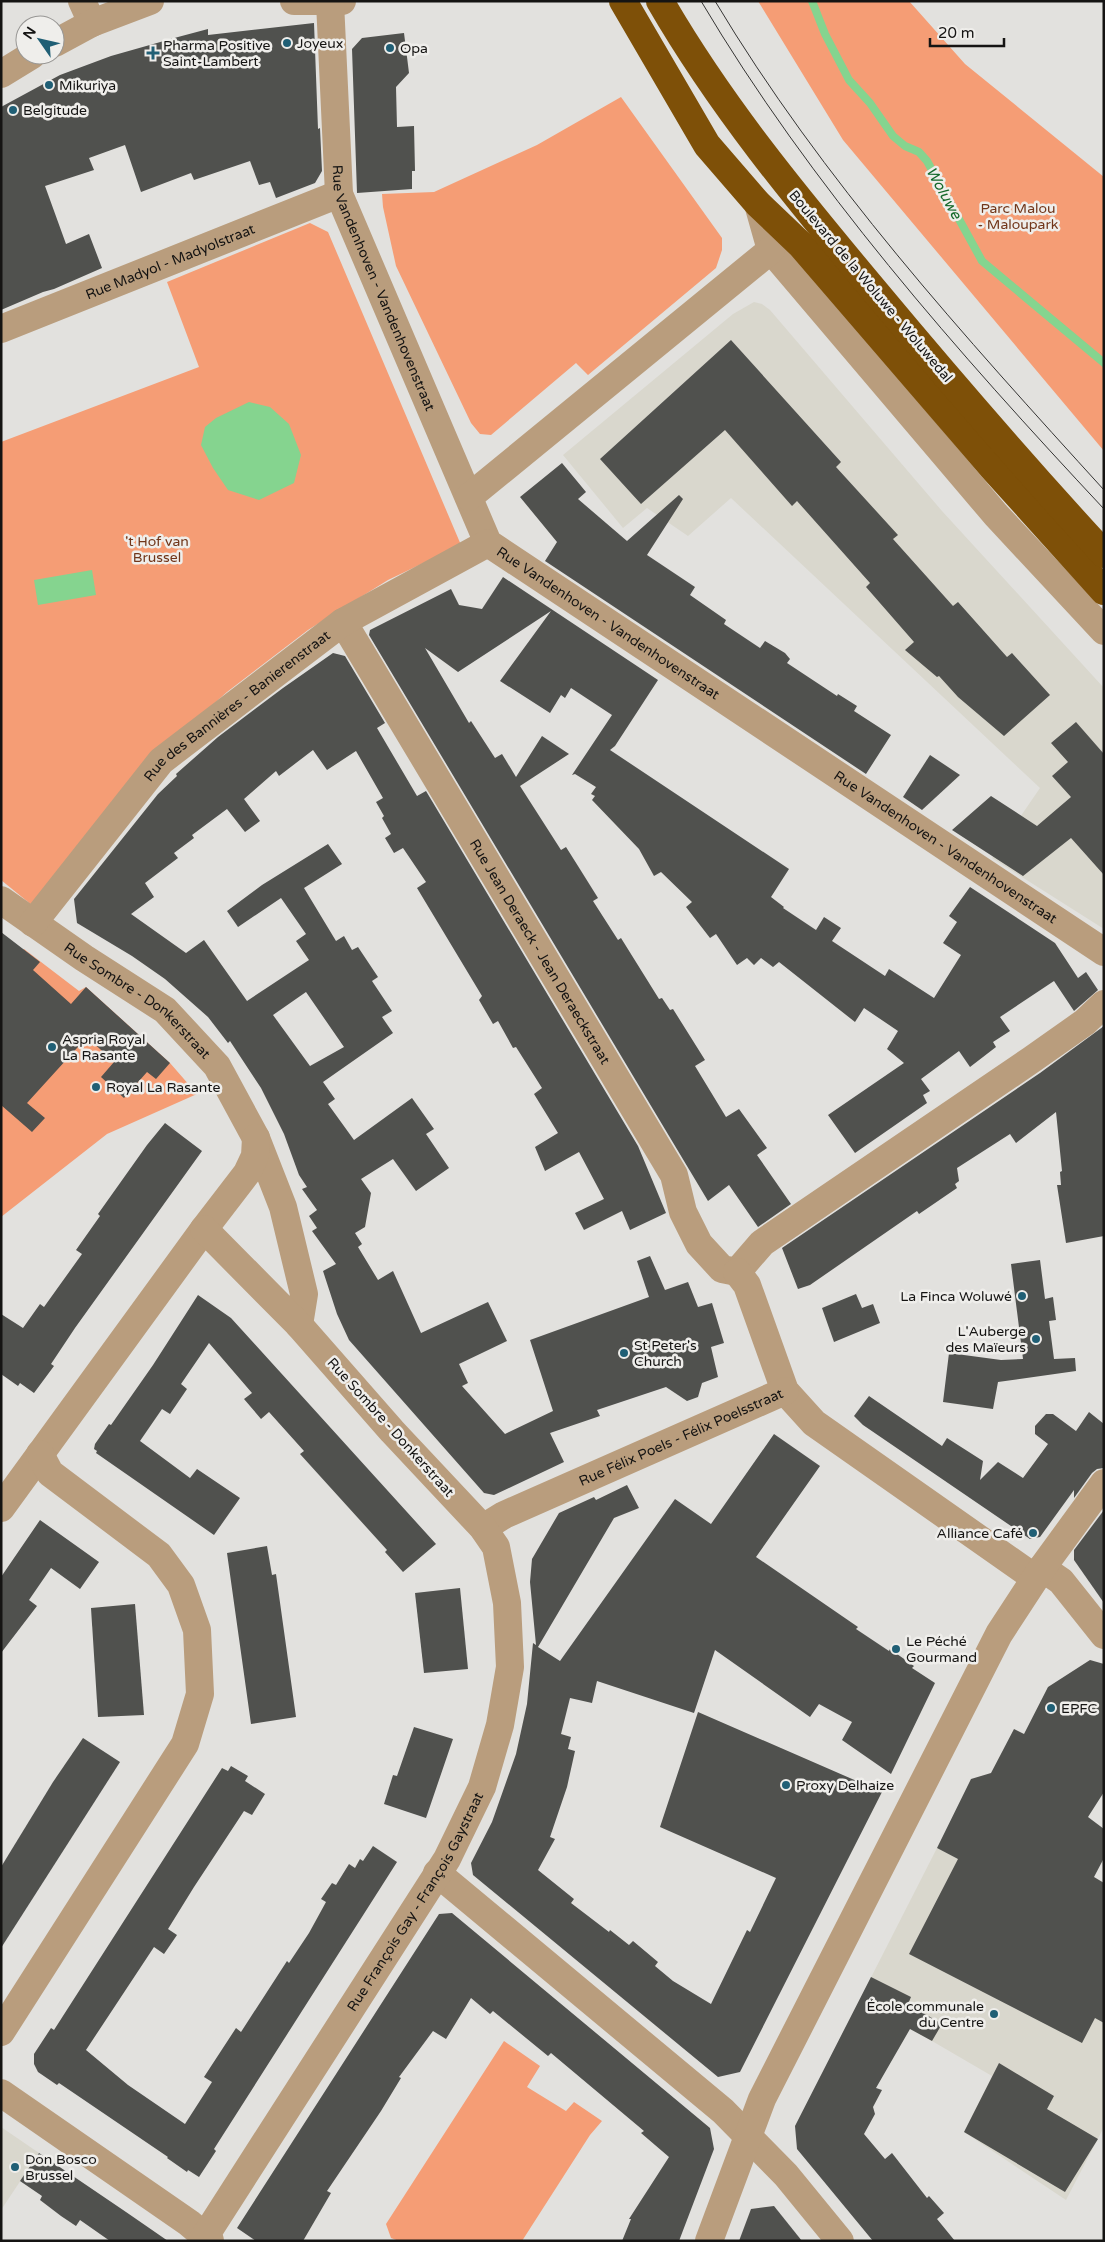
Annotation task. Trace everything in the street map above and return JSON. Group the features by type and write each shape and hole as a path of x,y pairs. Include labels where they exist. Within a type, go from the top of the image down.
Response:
{"highway":[{"name":"Boulevard de la Woluwe - Woluwedal","path":"660,1 702,72 796,195 1027,470 1104,554"},
{"name":"Boulevard de la Woluwe - Woluwedal","path":"623,2 664,75 707,145 758,204 801,245 993,468 1104,590"}],"street":[{"path":"294,1 336,2"},
{"path":"65,33 87,12 144,2"},
{"name":"Rue Vandenhoven - Vandenhovenstraat","path":"336,2 339,194 488,543 1104,952"},
{"path":"1,74 16,65"},
{"name":"Rue Madyol - Madyolstraat","path":"1,329 339,194"},
{"name":"Boulevard de la Woluwe - Woluwedal","path":"758,204 771,250 996,515 1104,631"},
{"path":"469,497 771,250"},
{"name":"Rue des Bannières - Banierenstraat","path":"33,923 161,761 343,622 488,543"},
{"name":"Rue Jean Deraeck - Jean Deraeckstraat","path":"343,622 674,1175 684,1212 699,1244 722,1269 736,1272"},
{"name":"Rue Sombre - Donkerstraat","path":"1,900 165,1010 217,1066 256,1138 283,1207 304,1294 299,1325"},
{"path":"785,1391 748,1285 736,1272 762,1243 1031,1060 1084,1022 1104,1004"},
{"path":"1,1508 204,1229 247,1173 255,1156 256,1138"},
{"name":"Rue Sombre - Donkerstraat","path":"204,1229 299,1325 392,1431 483,1528"},
{"name":"Rue Félix Poels - Félix Poelsstraat","path":"483,1528 504,1515 785,1391 814,1423 1038,1573 1061,1581 1104,1635"},
{"path":"1,2032 185,1744 200,1694 197,1630 181,1585 159,1555 50,1473 40,1454"},
{"path":"709,2241 762,2099 857,1910 1000,1634 1038,1573 1104,1483"},
{"name":"Rue François Gay - François Gaystraat","path":"205,2239 437,1873 464,1827 482,1787 500,1725 510,1667 507,1602 496,1547 483,1528"},
{"path":"437,1873 717,2105 786,2175 840,2241"},
{"path":"1,2093 189,2223 205,2239"}],"shaded area":[{"path":"754,302 762,304 770,310 942,511 1104,688 1104,929 992,858 1040,788 731,498 688,536 647,508 623,528 563,455 733,314"},
{"path":"249,402 270,407 289,424 301,455 294,483 259,500 228,490 213,468 201,445 205,427 216,418"},
{"path":"92,570 96,595 38,605 34,580"},
{"name":"École communale du Centre","path":"937,1848 976,1868 1094,1877 1104,1883 1104,2127 1066,2200 964,2132 992,2076 860,1999"},
{"name":"Don Bosco Brussel","path":"1,2127 39,2153 1,2210"}],"green space":[{"name":"Parc Malou - Maloupark","path":"758,1 909,1 965,64 1104,177 1104,451 843,140"},
{"path":"621,97 722,238 722,250 716,268 588,375 576,363 491,435 480,434 471,423 396,266 382,194 434,192 537,145"},
{"name":"'t Hof van Brussel","path":"310,223 328,232 461,545 388,580 308,630 227,692 172,741 33,906 1,880 1,442 199,367 167,282"},
{"name":"Royal La Rasante","path":"24,949 79,991 86,987 170,1063 197,1094 107,1134 1,1217 1,974"},
{"path":"504,2041 540,2066 527,2087 566,2111 574,2102 602,2121 590,2135 522,2241 399,2241 391,2238 386,2224"}],"building":[{"path":"314,23 318,129 320,128 322,171 315,183 276,198 270,182 259,185 250,161 194,180 191,173 141,192 125,145 89,158 94,170 45,186 66,244 89,234 102,268 1,310 1,107 60,75 111,56 178,37 208,29 208,35"},
{"path":"404,33 409,73 396,87 397,127 414,126 415,171 412,171 412,189 357,193 352,49 362,38"},
{"path":"731,340 841,462 836,467 898,535 893,539 953,606 958,602 1007,657 1012,653 1050,695 1004,736 958,697 939,676 937,677 905,650 914,642 866,587 870,583 797,501 792,506 725,430 641,504 600,459"},
{"path":"562,463 586,492 578,499 627,541 679,495 683,499 647,555 695,587 690,595 726,620 724,624 760,648 765,641 785,653 790,659 787,663 837,696 838,694 857,706 854,711 891,735 866,774 545,561 557,542 520,497"},
{"path":"503,577 658,680 615,746 610,750 789,869 771,897 783,908 816,930 824,917 841,928 832,941 885,976 889,969 934,998 961,955 943,943 957,922 949,916 970,887 1055,943 1078,978 1086,972 1098,990 1074,1011 1054,981 1000,1017 1010,1031 993,1042 996,1047 970,1067 959,1051 921,1079 930,1091 923,1095 927,1103 855,1153 828,1115 904,1063 887,1049 898,1031 864,1008 855,1022 779,962 773,967 761,958 754,965 747,958 737,965 716,934 710,938 686,907 692,902 661,872 654,876 639,849 592,800 595,796 591,794 596,787 575,774 572,775 612,715 571,688 565,698 561,695 550,713 500,681 551,611 458,672 425,648 469,723 471,721 495,758 502,754 516,777 542,736 569,754 520,786 561,850 566,847 598,898 593,901 618,940 621,938 659,999 662,998 670,1010 673,1009 705,1060 695,1066 726,1117 739,1109 767,1148 757,1155 791,1204 758,1227 729,1185 708,1201 369,635 370,630 451,589 459,605 482,609"},
{"path":"333,653 345,656 385,723 377,728 417,796 426,791 638,1146 666,1213 630,1230 622,1211 584,1230 575,1213 604,1199 579,1152 545,1171 535,1147 558,1133 534,1094 542,1088 516,1047 513,1048 498,1021 493,1024 479,1000 482,996 417,888 426,882 403,848 394,853 385,838 391,834 376,802 383,798 356,751 327,770 313,750 279,776 276,771 244,799 260,821 245,832 227,809 192,835 194,838 174,853 178,858 145,883 154,897 131,914 186,953 204,940 247,1001 309,960 296,941 306,934 281,898 238,927 227,911 262,885 328,844 342,864 304,888 336,941 344,936 352,950 358,947 378,977 372,981 392,1011 382,1017 393,1033 323,1082 335,1099 328,1104 354,1140 412,1098 434,1129 426,1134 449,1168 416,1191 393,1159 361,1179 371,1193 365,1227 355,1233 362,1244 358,1247 378,1280 393,1271 421,1333 488,1302 507,1341 459,1364 468,1383 462,1386 505,1434 553,1411 530,1340 649,1297 637,1261 650,1256 665,1290 688,1282 698,1307 712,1303 724,1343 711,1347 718,1377 702,1383 698,1397 687,1401 666,1387 597,1410 600,1416 550,1433 564,1462 494,1495 484,1493 349,1340 337,1314 323,1271 336,1264 312,1231 317,1228 309,1216 317,1210 302,1189 307,1187 299,1175 284,1134 261,1088 230,1041 228,1043 208,1017 165,979 132,956 77,923 74,899 158,794 177,776 176,774 218,737","holes":["306,992 344,1047 310,1066 273,1015"]},
{"path":"1076,722 1104,754 1104,875 1071,838 1023,876 952,830 991,796 1037,826 1071,797 1052,776 1068,762 1051,743"},
{"path":"930,755 960,775 922,810 903,797"},
{"path":"1,932 40,962 33,970 71,1004 86,987 170,1063 156,1079 147,1072 124,1098 101,1077 114,1062 87,1037 27,1103 45,1118 32,1132 1,1105"},
{"path":"1104,1026 1104,1236 1066,1243 1057,1185 1061,1185 1060,1172 1062,1171 1056,1112 1016,1143 1010,1134 957,1168 959,1181 955,1184 957,1188 919,1214 917,1211 810,1285 798,1289 782,1248 1040,1073"},
{"path":"165,1123 202,1151 75,1328 51,1364 54,1366 34,1393 20,1383 18,1386 1,1374 1,1314 23,1328 40,1304 44,1307 82,1254 76,1250 100,1216 98,1214"},
{"name":"L'Auberge des Maïeurs","path":"1040,1260 1045,1299 1053,1297 1056,1320 1049,1321 1054,1359 1075,1358 1076,1371 998,1382 993,1409 943,1402 949,1353 1001,1360 1023,1359 1011,1264"},
{"path":"856,1294 862,1308 873,1304 880,1323 834,1342 822,1308"},
{"path":"198,1295 231,1318 436,1544 403,1572 385,1552 387,1550 300,1454 304,1451 269,1412 261,1419 244,1399 252,1393 209,1343 181,1384 187,1389 170,1414 162,1409 140,1441 190,1478 197,1469 240,1498 214,1535 96,1453 97,1451 94,1449 95,1444 109,1424 111,1425 153,1365"},
{"path":"869,1396 942,1446 947,1438 983,1461 980,1480 998,1462 1023,1478 1048,1444 1035,1434 1035,1426 1046,1414 1053,1414 1076,1431 1089,1412 1104,1424 1104,1468 1097,1469 1092,1473 1074,1498 1074,1490 1040,1537 1030,1539 863,1425 854,1416"},
{"path":"774,1434 820,1466 756,1557 858,1627 856,1629 889,1651 890,1649 914,1666 912,1668 935,1683 891,1774 842,1740 852,1722 819,1704 810,1717 715,1650 694,1713 597,1681 592,1703 570,1698 561,1734 571,1737 568,1749 575,1751 567,1787 550,1837 555,1839 538,1870 574,1899 571,1903 629,1945 633,1941 658,1962 655,1966 673,1981 711,2004 747,1930 750,1932 776,1878 660,1827 698,1712 882,1792 740,2072 718,2077 473,1875 471,1863 492,1822 516,1754 527,1704 533,1643 536,1645 530,1582 532,1559 559,1513 594,1497 596,1500 627,1485 639,1508 614,1518 538,1647 560,1661 675,1499 711,1524"},
{"path":"1104,1510 1104,1603 1074,1560 1074,1550"},
{"path":"40,1520 99,1562 80,1589 51,1568 29,1600 37,1606 1,1653 1,1577"},
{"path":"267,1546 272,1575 276,1574 296,1717 251,1724 227,1553"},
{"path":"460,1588 468,1669 424,1673 415,1593"},
{"path":"135,1604 144,1715 98,1717 91,1608"},
{"path":"1090,1660 1104,1664 1104,1792 1088,1817 1104,1829 1104,1858 1094,1877 1104,1883 1104,2023 1095,2018 1082,2043 909,1954 958,1859 937,1848 971,1779 991,1773 1014,1729 1024,1734 1048,1687"},
{"path":"414,1727 453,1739 426,1818 384,1804 393,1775 397,1776"},
{"path":"83,1738 120,1762 1,1948 1,1867 53,1782"},
{"path":"231,1766 248,1776 245,1781 265,1794 252,1815 244,1811 194,1887 168,1929 177,1935 164,1954 154,1947 86,2050 128,2085 185,2124 212,2082 204,2077 236,2028 241,2032 287,1961 289,1963 309,1933 326,1902 321,1899 332,1883 336,1885 349,1864 355,1868 360,1859 363,1861 373,1846 397,1862 214,2149 216,2151 199,2177 188,2170 187,2172 59,2083 57,2085 38,2072 34,2064 34,2054 51,2028 54,2030 222,1768 228,1771"},
{"path":"452,1913 710,2128 714,2149 679,2241 622,2241 631,2219 629,2219 669,2157 641,2133 644,2131 551,2053 548,2056 493,2011 490,2014 471,1998 446,2039 433,2031 399,2077 401,2078 381,2111 327,2191 331,2193 303,2241 256,2241 237,2228 439,1914"},
{"path":"871,1977 911,1997 908,2004 942,2024 932,2041 910,2029 876,2088 882,2090 873,2107 875,2114 864,2134 885,2159 892,2153 927,2198 929,2196 944,2213 937,2219 955,2241 873,2241 797,2149 795,2126"},
{"path":"999,2063 1054,2096 1047,2109 1098,2139 1065,2192 964,2132"},
{"path":"39,2153 168,2241 110,2241 80,2220 76,2226 61,2216 40,2200 42,2196 20,2181"},
{"path":"774,2206 802,2241 739,2241 751,2209"}],"waterway":[{"name":"Woluwe","path":"812,1 825,34 849,80 870,103 893,136 905,146 919,152 927,161 982,261 1104,363"}],"tram line":[{"path":"701,1 789,136 889,266 995,390 1104,509"},
{"path":"715,1 801,131 848,194 897,255 999,374 1104,490"}],"place":[{"name":"Joyeux","path":"287,43"},
{"name":"Opa","path":"390,48"},
{"name":"Pharma Positive Saint-Lambert","path":"153,53"},
{"name":"Mikuriya","path":"49,85"},
{"name":"Belgitude","path":"13,110"},
{"name":"Aspria Royal La Rasante","path":"52,1047"},
{"name":"Royal La Rasante","path":"96,1087"},
{"name":"La Finca Woluwé","path":"1022,1296"},
{"name":"L'Auberge des Maïeurs","path":"1036,1339"},
{"name":"St Peter's Church","path":"624,1353"},
{"name":"Alliance Café","path":"1033,1533"},
{"name":"Le Péché Gourmand","path":"896,1649"},
{"name":"EPFC","path":"1051,1708"},
{"name":"Proxy Delhaize","path":"786,1785"},
{"name":"École communale du Centre","path":"994,2014"},
{"name":"Don Bosco Brussel","path":"15,2167"}]}
